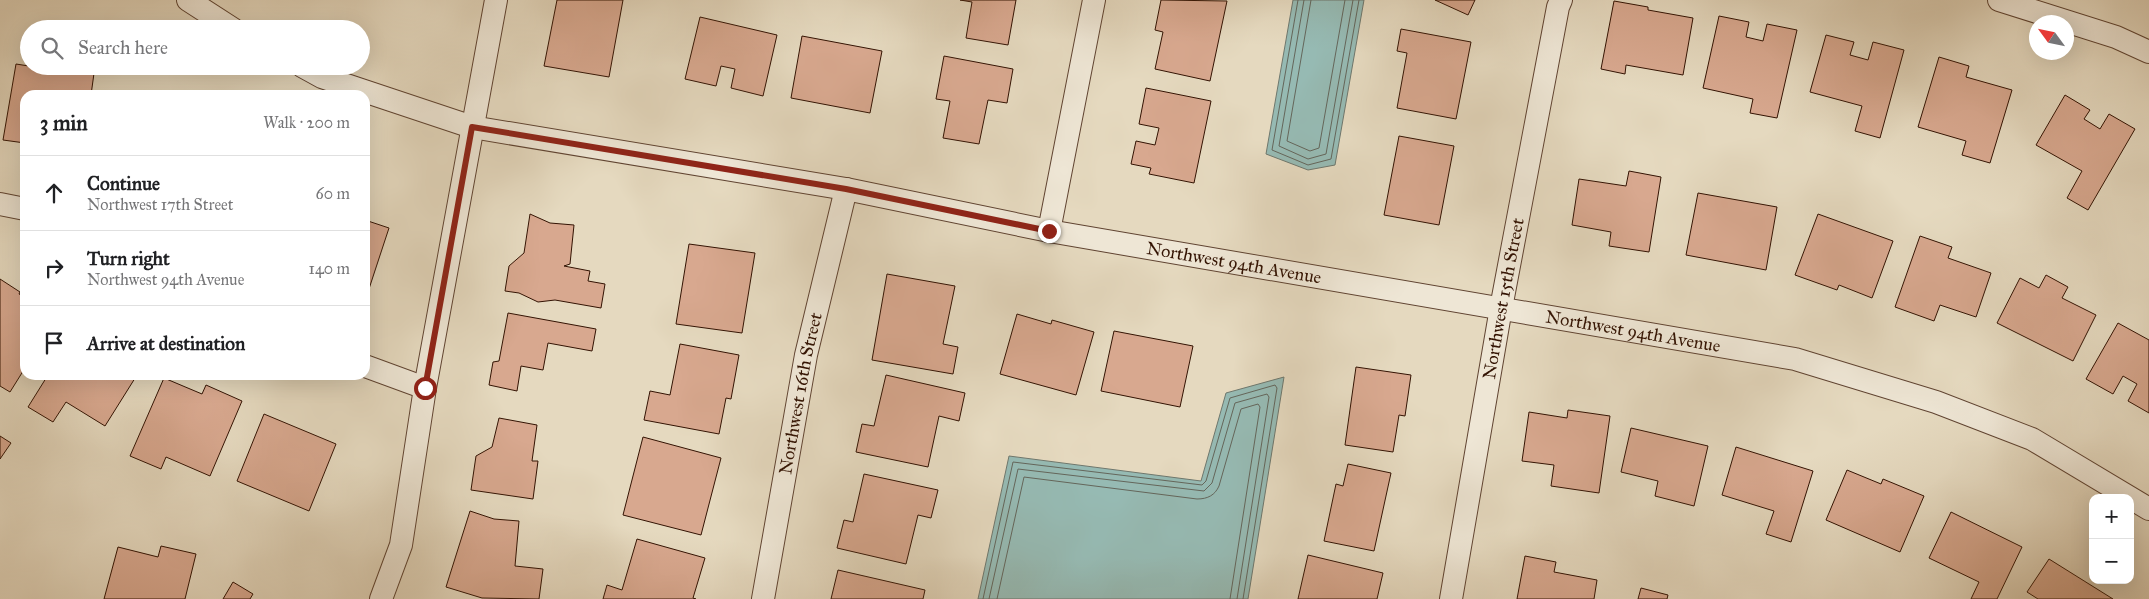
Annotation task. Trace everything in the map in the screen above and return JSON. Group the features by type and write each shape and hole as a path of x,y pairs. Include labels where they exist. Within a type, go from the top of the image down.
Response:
{"street":[{"path":"188,0 219,20"},
{"path":"381,599 401,545 425,388 496,0"},
{"path":"1049,231 1094,0"},
{"name":"Northwest 15th Street","path":"1451,599 1501,308 1558,7 1561,0"},
{"path":"1999,0 2116,37 2149,52"},
{"name":"Northwest 94th Avenue","path":"318,75 361,90"},
{"name":"Northwest 94th Avenue","path":"370,93 472,127 846,189 1049,231 1795,360 1936,402 2032,439 2149,509"},
{"name":"Northwest 16th Street","path":"763,599 806,354 846,189"},
{"path":"0,204 20,208"},
{"path":"370,368 425,388"}],"water":[{"path":"1293,0 1364,0 1335,165 1308,170 1266,154"},
{"path":"1284,377 1248,599 978,599 1009,456 1201,481 1226,393"}],"building":[{"path":"557,0 623,0 609,77 544,66"},
{"path":"960,0 1016,0 1008,45 966,38 972,2"},
{"path":"1161,0 1227,1 1210,81 1155,69 1163,32 1155,30"},
{"path":"1435,0 1475,0 1468,15"},
{"path":"1614,1 1648,7 1648,10 1693,18 1683,75 1626,65 1625,74 1601,69"},
{"path":"1719,16 1749,22 1746,37 1763,41 1767,24 1797,30 1777,118 1750,113 1753,99 1703,88"},
{"path":"700,17 777,35 763,96 731,88 735,69 721,66 716,86 685,79"},
{"path":"1401,29 1471,42 1456,119 1397,108 1407,53 1397,51"},
{"path":"1826,35 1854,42 1850,55 1868,60 1873,42 1904,50 1880,138 1855,131 1862,106 1810,92"},
{"path":"802,36 882,51 870,113 791,98"},
{"path":"944,56 1013,69 1007,103 988,100 979,144 943,138 950,101 936,99"},
{"path":"1939,57 1969,66 1966,77 2012,90 1990,163 1962,155 1966,141 1918,127"},
{"path":"16,64 20,65 20,75 94,75 92,90 20,90 20,142 3,140"},
{"path":"1146,88 1211,101 1194,183 1149,174 1151,168 1131,164 1136,141 1155,145 1159,128 1139,124"},
{"path":"2065,95 2090,110 2084,119 2100,129 2109,114 2135,129 2088,210 2067,198 2082,171 2036,145"},
{"path":"1399,136 1454,146 1439,225 1384,215"},
{"path":"1629,171 1661,177 1649,252 1609,246 1611,232 1572,225 1579,179 1626,186"},
{"path":"1698,193 1777,207 1766,270 1686,255"},
{"path":"530,214 550,223 574,225 570,264 564,266 590,271 588,281 605,284 601,308 555,300 538,302 519,293 505,291 509,266 524,253"},
{"path":"1818,214 1893,241 1872,298 1839,285 1837,290 1795,275"},
{"path":"370,222 389,228 370,286"},
{"path":"1920,236 1952,247 1948,258 1991,273 1976,317 1940,305 1934,321 1895,307"},
{"path":"689,244 755,253 742,333 676,324"},
{"path":"887,274 955,286 943,344 958,347 953,374 872,360"},
{"path":"2046,275 2068,287 2062,298 2096,315 2073,361 1997,323 2020,278 2039,288"},
{"path":"0,279 20,292 20,376 10,392 0,386"},
{"path":"508,313 596,329 592,351 548,343 543,370 521,366 517,391 489,385 493,362 499,361"},
{"path":"1017,314 1051,324 1052,320 1094,332 1076,395 1000,374"},
{"path":"2118,323 2149,340 2149,413 2128,401 2137,384 2123,376 2113,394 2086,379"},
{"path":"1114,331 1193,346 1180,407 1101,391"},
{"path":"680,344 739,355 731,399 726,398 719,434 644,420 650,391 670,395"},
{"path":"1356,367 1411,375 1405,416 1399,415 1393,452 1345,445"},
{"path":"886,375 965,393 959,421 939,416 928,467 856,452 862,424 874,426"},
{"path":"45,380 134,380 105,426 66,402 53,422 28,407"},
{"path":"163,380 169,380 202,394 206,385 242,401 210,476 166,457 161,469 130,456"},
{"path":"1568,410 1610,416 1599,493 1551,486 1554,465 1522,461 1529,412 1567,418"},
{"path":"264,414 336,444 309,511 237,481"},
{"path":"499,418 537,425 532,461 538,461 533,499 471,490 476,456 492,447"},
{"path":"1631,428 1708,446 1694,506 1655,496 1658,481 1621,472"},
{"path":"0,436 11,443 0,459"},
{"path":"643,437 721,458 701,535 623,515"},
{"path":"1736,447 1813,471 1791,542 1766,534 1774,511 1722,495"},
{"path":"1348,464 1391,473 1374,551 1324,541 1336,484 1343,486"},
{"path":"1847,470 1881,484 1883,479 1924,496 1900,552 1826,520"},
{"path":"864,474 938,490 931,518 918,515 906,564 837,548 844,520 853,522"},
{"path":"470,511 494,519 519,521 515,566 543,569 539,599 482,598 446,587"},
{"path":"1951,512 2022,547 1997,599 1971,599 1979,582 1929,558"},
{"path":"637,539 705,558 693,598 696,599 603,599 607,585 622,590"},
{"path":"161,546 196,554 185,599 104,599 118,547 158,557"},
{"path":"1308,555 1383,573 1377,599 1298,599"},
{"path":"1525,556 1556,562 1554,572 1597,580 1594,599 1517,599"},
{"path":"2049,559 2113,599 2038,599 2027,592"},
{"path":"838,570 925,590 923,599 831,599"},
{"path":"233,582 253,594 250,599 223,599"},
{"path":"1641,588 1668,595 1667,599 1638,599"}],"route":[{"path":"425,388 472,127 846,189 1049,231"}]}
